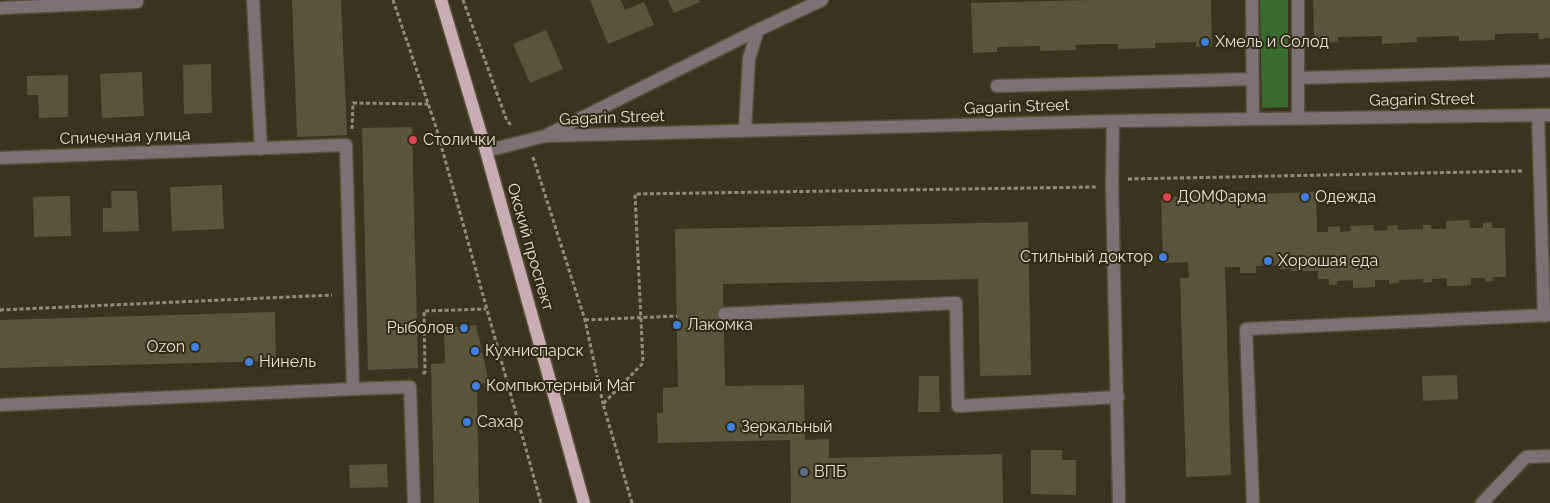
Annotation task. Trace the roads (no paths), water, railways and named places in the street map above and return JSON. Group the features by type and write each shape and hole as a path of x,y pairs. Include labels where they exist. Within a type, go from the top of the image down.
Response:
{"main road":[{"name":"Окский проспект","path":"441,0 486,151 584,503"}],"street":[{"path":"253,0 256,149"},
{"path":"545,136 822,0"},
{"path":"1252,0 1253,118"},
{"path":"1298,0 1298,117"},
{"path":"0,8 137,2"},
{"path":"745,130 749,58 758,30"},
{"path":"1298,78 1550,71"},
{"path":"997,86 1252,79"},
{"path":"1253,503 1246,328 1547,316 1540,171 1544,115"},
{"name":"Gagarin Street","path":"486,151 545,136 1113,120 1544,115"},
{"path":"1113,120 1112,183 1119,503"},
{"name":"Спичечная улица","path":"0,158 346,145 353,389"},
{"path":"724,314 956,303 958,406 1118,397"},
{"path":"0,405 410,387 414,503"},
{"path":"1482,503 1526,457 1550,456"}],"place":[{"name":"Хмель и Солод","path":"1205,42"},
{"name":"Столички","path":"413,140"},
{"name":"ДОМФарма","path":"1167,197"},
{"name":"Одежда","path":"1305,197"},
{"name":"Стильный доктор","path":"1163,257"},
{"name":"Хорошая еда","path":"1268,261"},
{"name":"Лакомка","path":"677,325"},
{"name":"Рыболов","path":"464,328"},
{"name":"Ozon","path":"195,347"},
{"name":"Кухниспарск","path":"475,351"},
{"name":"Нинель","path":"249,362"},
{"name":"Компьютерный Маг","path":"476,386"},
{"name":"Сахар","path":"467,422"},
{"name":"Зеркальный","path":"731,427"},
{"name":"ВПБ","path":"804,472"}]}
